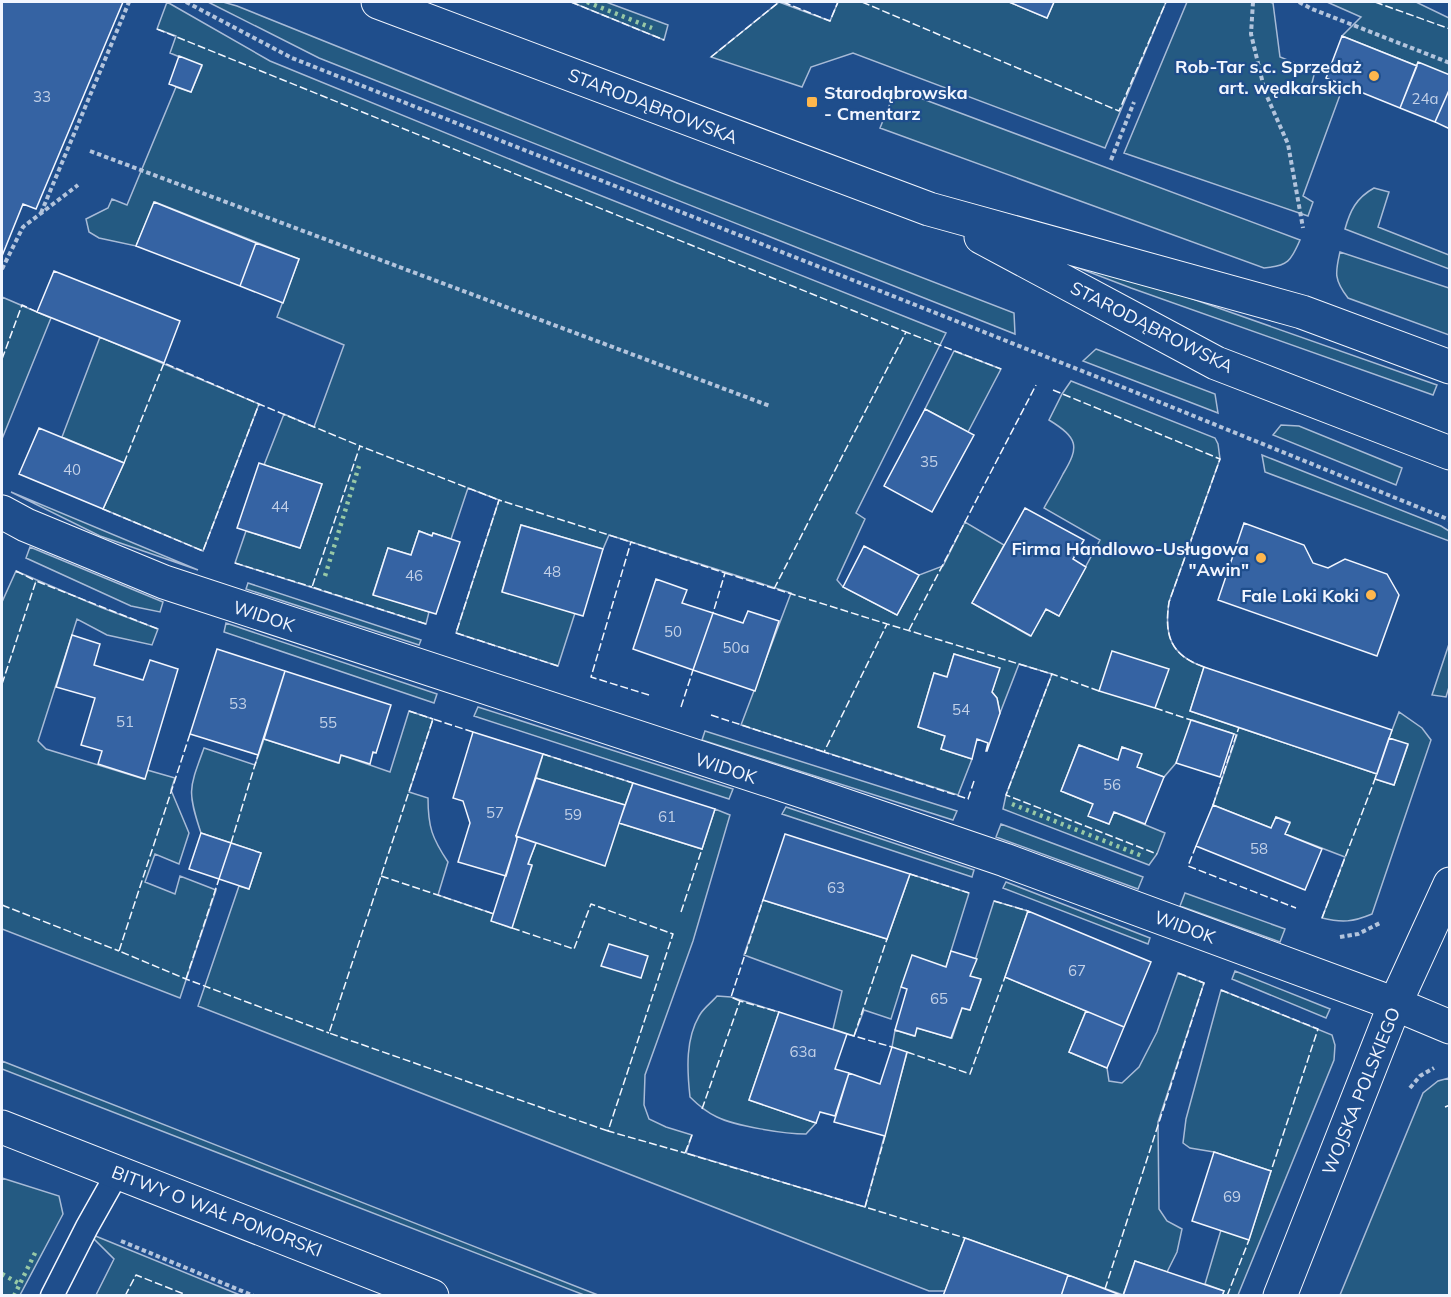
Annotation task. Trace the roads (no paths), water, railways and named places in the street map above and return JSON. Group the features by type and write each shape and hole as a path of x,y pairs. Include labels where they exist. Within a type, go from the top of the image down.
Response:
{"street":[{"name":"STARODĄBROWSKA","path":"378,2 929,209 1302,312 1449,368"},
{"name":"STARODĄBROWSKA","path":"929,209 1216,363 1449,453"},
{"name":"WIDOK","path":"2,512 26,525 164,582 1005,860 1395,1004 1449,1027"},
{"name":"WOJSKA POLSKIEGO","path":"1280,1296 1395,1004 1449,882"},
{"name":"BITWY O WAŁ POMORSKI","path":"2,1127 432,1296"}],"lane":[{"path":"52,1296 118,1172"}],"place":[{"name":"Rob-Tar s.c. Sprzedaż art. wędkarskich","path":"1374,76"},
{"name":"Starodąbrowska - Cmentarz","path":"812,102"},
{"name":"Firma Handlowo-Usługowa \"Awin\"","path":"1261,558"},
{"name":"Fale Loki Koki","path":"1371,595"}]}
